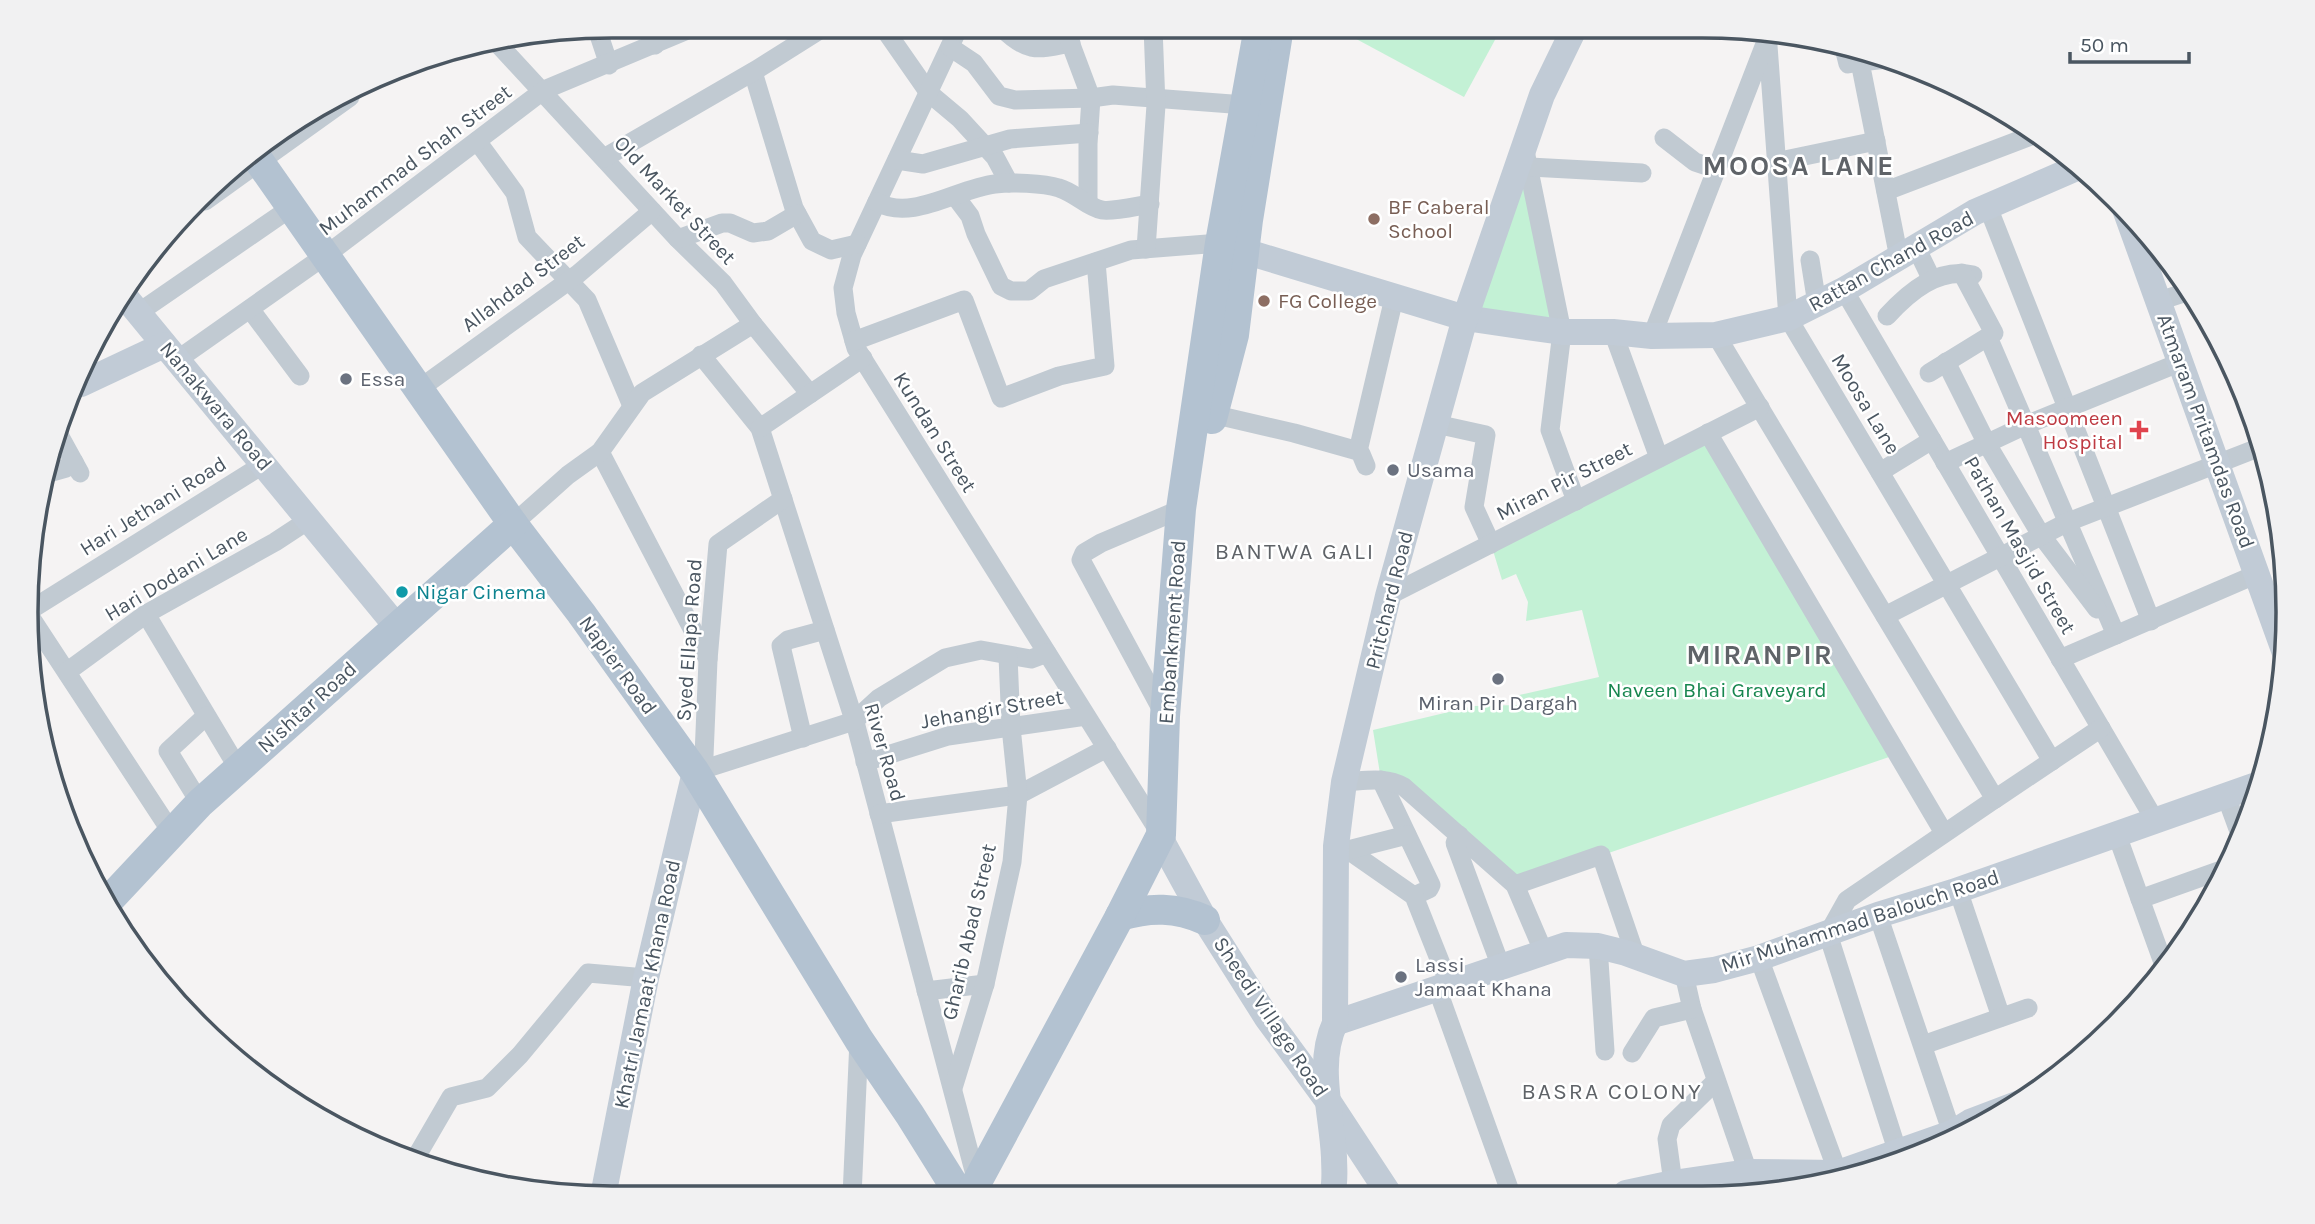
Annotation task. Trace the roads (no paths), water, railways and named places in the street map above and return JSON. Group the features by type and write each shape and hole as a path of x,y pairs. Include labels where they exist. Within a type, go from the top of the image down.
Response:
{"main road":[{"name":"Embankment Road","path":"972,1186 1162,840 1175,694 1212,414 1234,335 1232,247 1245,105 1257,38"},
{"name":"Embankment Road","path":"1162,840 1165,716 1181,509 1232,247 1277,38"},
{"name":"Napier Road","path":"259,161 513,524 581,613 695,772 859,1041 910,1115 965,1186"},
{"name":"Nishtar Road","path":"113,896 200,803 513,524"},
{"path":"1120,916 1145,910 1168,909 1186,912 1205,920"}],"street":[{"path":"652,38 655,45"},
{"name":"Muhammad Shah Street","path":"171,352 250,309 544,90 670,38"},
{"path":"604,158 807,38"},
{"path":"891,38 929,93 960,119 995,157 1009,183"},
{"name":"Kundan Street","path":"954,38 857,244 843,288 846,313 858,350 1162,840"},
{"path":"1012,38 1017,43 1040,50 1071,43"},
{"path":"1069,38 1091,99 1088,203"},
{"path":"1146,249 1156,100 1153,38"},
{"name":"Pritchard Road","path":"1335,1186 1325,1062 1329,1036 1335,1023 1344,782 1388,596 1465,318 1527,157 1542,96 1570,38"},
{"path":"600,39 609,65"},
{"path":"1652,335 1765,42"},
{"name":"Moosa Lane","path":"1767,42 1788,318 2052,761"},
{"path":"514,47 520,66"},
{"path":"950,47 974,63 999,96 1014,100 1091,99 1125,95 1156,100 1245,105"},
{"name":"Old Market Street","path":"503,49 544,90 678,239 723,283 752,324 810,394"},
{"path":"1846,57 1848,64 1863,62"},
{"path":"1860,62 1885,191 1907,253 1931,278"},
{"path":"753,72 797,214 812,241 831,250 857,244"},
{"path":"897,160 923,164 1010,139 1089,133"},
{"path":"1664,138 1695,162 1716,169"},
{"path":"1885,191 2026,138"},
{"path":"477,141 515,194 527,237 587,300 632,406"},
{"path":"1776,162 1876,142"},
{"path":"1576,500 1550,430 1562,332 1527,157 1642,173"},
{"name":"Rattan Chand Road","path":"1232,247 1465,318 1562,332 1716,335 1788,318 1844,290 1988,207 2069,171"},
{"path":"877,202 889,209 932,203 992,184 1009,183 1059,188 1101,210 1150,205"},
{"path":"955,196 970,216 1001,286 1011,291 1028,291 1044,279 1131,250 1232,247"},
{"path":"130,303 292,207"},
{"path":"1988,207 2151,621"},
{"name":"Allahdad Street","path":"419,389 578,274 652,211"},
{"path":"678,239 722,223 726,216 753,233 768,231 797,214"},
{"name":"Atmaram Pritamdas Road","path":"2134,235 2276,627"},
{"path":"1810,260 1817,304"},
{"path":"760,428 810,394 858,350 964,300 1001,398 1059,376 1105,366 1096,262"},
{"path":"1887,316 1931,278 1968,274 1994,333 1929,373"},
{"name":"Pathan Masjid Street","path":"1844,290 2156,822"},
{"path":"2159,301 2181,294"},
{"path":"1212,414 1294,433 1362,458 1394,298"},
{"name":"Nanakwara Road","path":"130,303 397,627"},
{"path":"250,309 300,376"},
{"path":"513,524 568,475 600,452 642,393 752,324"},
{"path":"1613,332 1659,458"},
{"path":"1716,335 1995,799"},
{"path":"1988,337 2116,635"},
{"path":"87,382 171,352"},
{"name":"River Road","path":"701,355 760,428 783,499 854,721 953,1090 968,1186"},
{"path":"1946,362 1987,444 2041,534 2116,635"},
{"path":"1945,463 2067,407 2181,362"},
{"name":"Miran Pir Street","path":"1388,596 1760,407"},
{"path":"1436,424 1486,435 1474,507 1491,544"},
{"path":"1709,433 1944,833"},
{"path":"1880,472 1932,440"},
{"path":"57,471 77,468 64,444"},
{"path":"1885,616 2041,534 2253,450"},
{"path":"600,452 708,660"},
{"name":"Hari Jethani Road","path":"38,605 264,464"},
{"name":"Syed Ellapa Road","path":"695,772 704,755 708,660 718,544 783,499"},
{"path":"1165,716 1081,560 1084,553 1101,543 1181,509"},
{"name":"Hari Dodani Lane","path":"68,671 146,614 275,542 310,519"},
{"path":"2060,659 2257,574"},
{"path":"146,614 238,768"},
{"path":"39,629 172,833"},
{"path":"803,738 781,646 788,640 825,630"},
{"path":"695,772 854,721 879,698 945,658 981,650 1031,659 1047,653"},
{"name":"Gharib Abad Street","path":"953,1090 985,984 1012,862 1018,795 1011,727 1008,656"},
{"path":"200,803 168,751 206,716"},
{"name":"Jehangir Street","path":"865,762 947,736 1086,716"},
{"path":"1897,1151 1828,934 1847,900 2101,728"},
{"path":"879,814 1018,795 1107,748"},
{"name":"Khatri Jamaat Khana Road","path":"605,1186 646,978 695,772"},
{"path":"1381,780 1431,885 1429,889 1414,896"},
{"path":"1344,782 1381,780 1393,781 1404,787 1515,885 1544,953"},
{"name":"Mir Muhammad Balouch Road","path":"1335,1023 1566,945 1598,946 1684,974 1714,970 1759,958 2248,788"},
{"path":"2226,796 2236,823"},
{"path":"1342,848 1406,835"},
{"path":"1459,835 1455,843 1501,967"},
{"path":"2117,835 2140,899 2165,952"},
{"name":"Sheedi Village Road","path":"1162,840 1205,920 1267,1018 1330,1104 1384,1186"},
{"path":"1342,848 1414,896 1508,1186"},
{"path":"1515,885 1601,855 1636,957"},
{"path":"2140,899 2213,873"},
{"path":"1958,890 2001,1017"},
{"path":"1878,915 1951,1129"},
{"path":"1598,946 1605,1051"},
{"path":"1759,958 1831,1170"},
{"path":"419,1152 451,1097 487,1088 520,1055 587,973 646,978"},
{"path":"1684,974 1692,1009 1748,1172"},
{"path":"926,990 985,984"},
{"path":"1923,1045 2028,1008"},
{"path":"1632,1053 1654,1018 1692,1009"},
{"path":"852,1186 859,1041"},
{"path":"1717,1080 1671,1125 1668,1133 1677,1186 1748,1172 1810,1175"}],"place":[{"name":"BF Caberal School","path":"1374,219"},
{"name":"FG College","path":"1264,301"},
{"name":"Essa","path":"346,379"},
{"name":"Masoomeen Hospital","path":"2139,430"},
{"name":"Usama","path":"1393,470"},
{"name":"Nigar Cinema","path":"402,592"},
{"name":"Miran Pir Dargah","path":"1498,679"},
{"name":"Lassi Jamaat Khana","path":"1401,977"}],"district":[{"name":"MOOSA LANE","path":"1799,165"},
{"name":"BANTWA GALI","path":"1295,551"},
{"name":"MIRANPIR","path":"1760,654"},
{"name":"BASRA COLONY","path":"1612,1091"}],"park label":[{"name":"Naveen Bhai Graveyard","path":"1717,690"}]}
